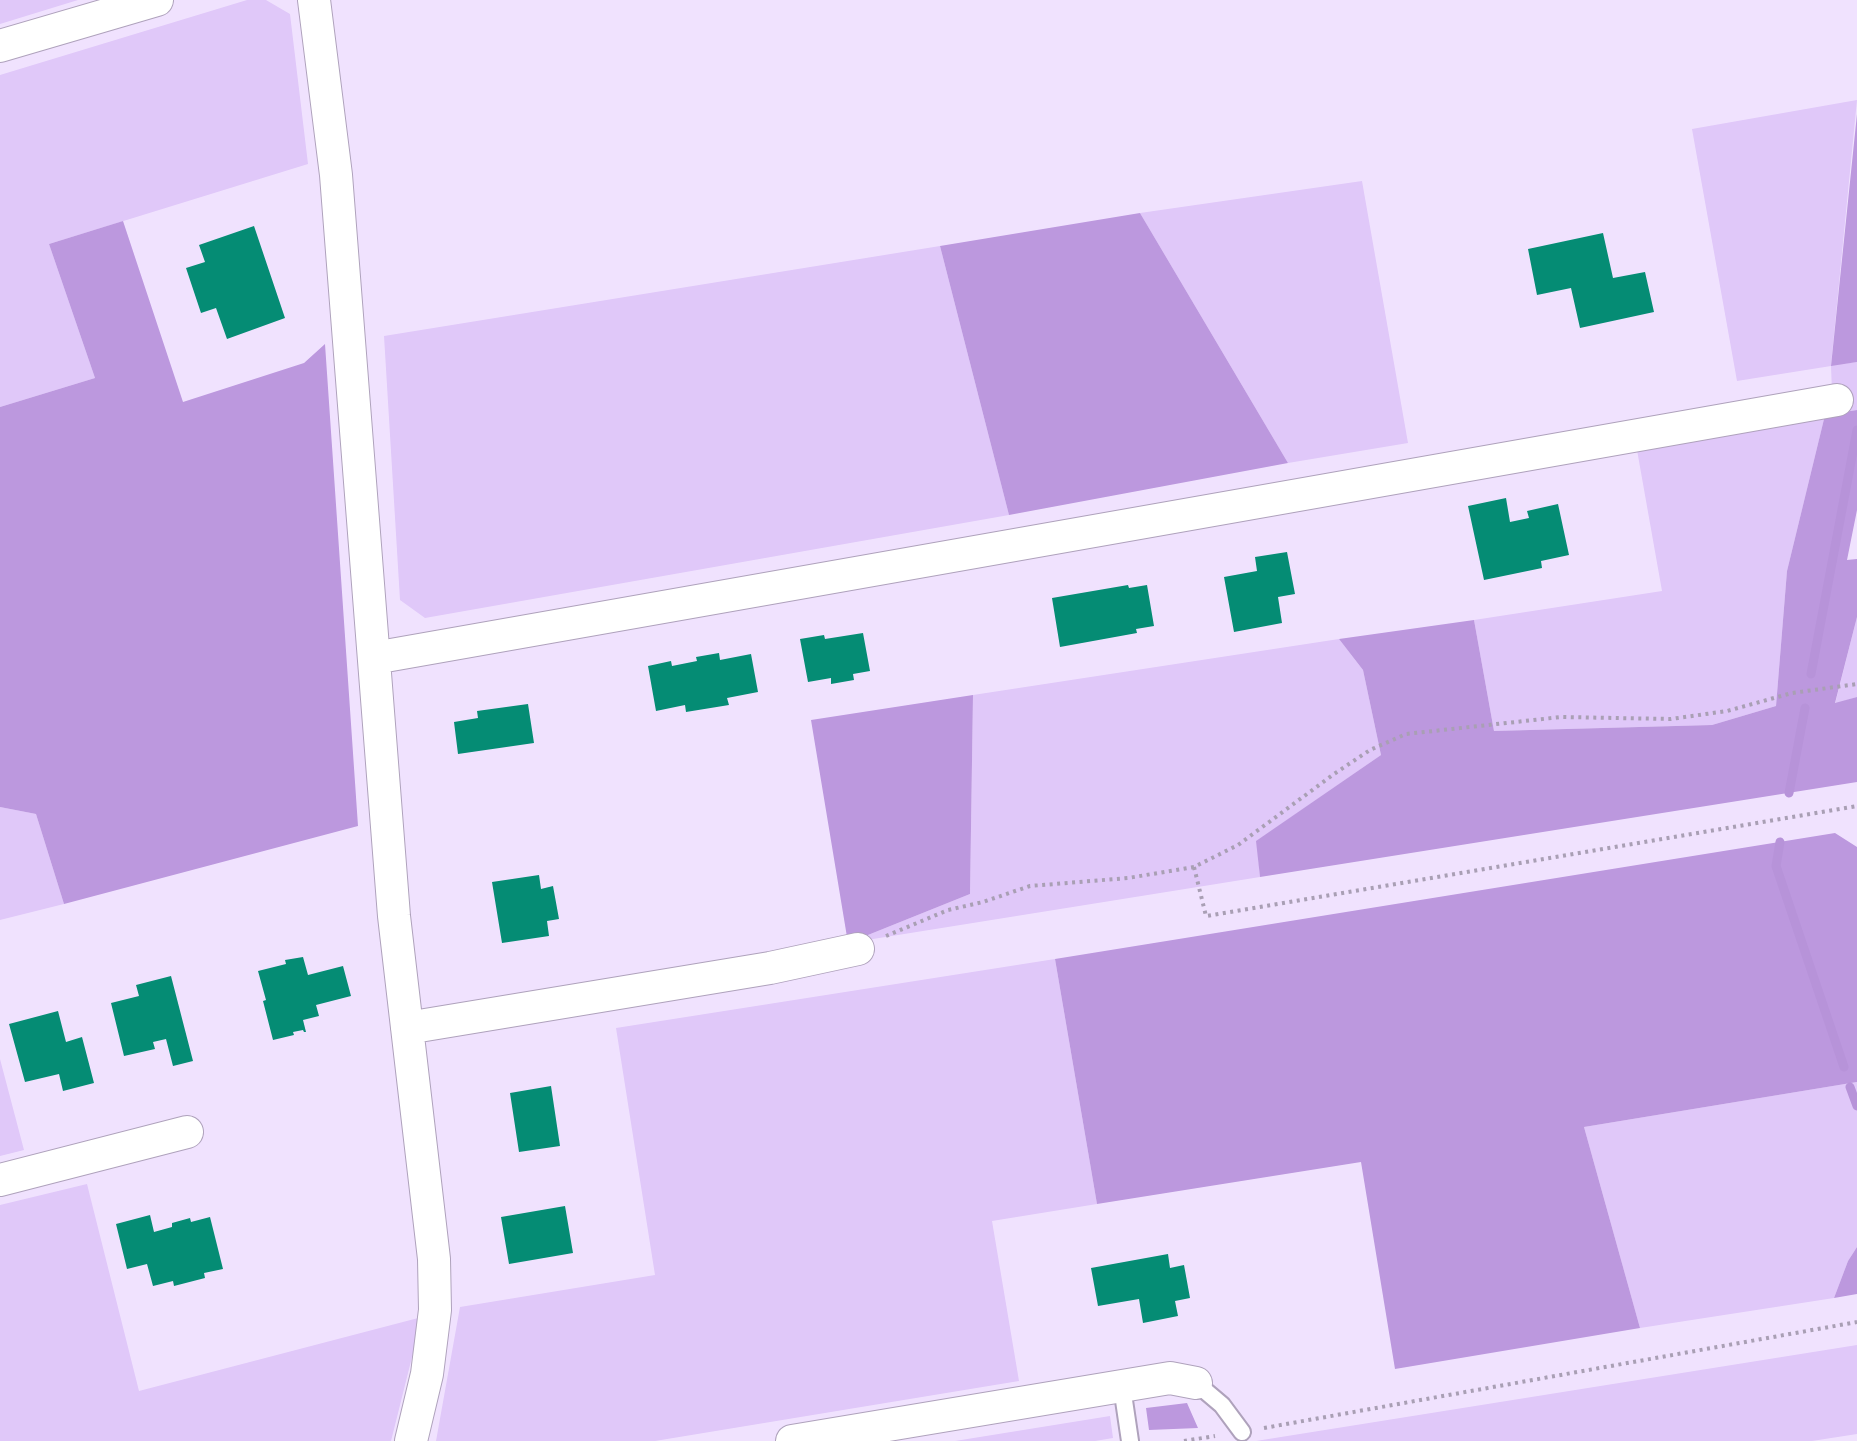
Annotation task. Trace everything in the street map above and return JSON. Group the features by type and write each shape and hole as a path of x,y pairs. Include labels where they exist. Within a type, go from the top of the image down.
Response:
{"street":[{"path":"0,46 157,0"},
{"path":"314,0 336,175 394,916 434,1259 435,1310 427,1374 411,1441"},
{"path":"374,658 1837,400"},
{"path":"407,1028 770,968 858,949"},
{"path":"0,1180 187,1132"},
{"path":"792,1441 1170,1378 1197,1383"}],"lane":[{"path":"1197,1383 1222,1405 1242,1432"},
{"path":"1122,1387 1130,1441"}],"path":[{"path":"858,949 948,910 983,902 1030,886 1128,878 1194,867 1238,845 1370,750 1406,734 1561,717 1671,719 1727,711 1792,693 1857,684"},
{"path":"1194,867 1206,916 1857,806"},
{"path":"1242,1432 1857,1322"}],"shaded area":[{"path":"0,0 78,0 0,24"},
{"path":"247,0 266,0 290,14 308,164 49,244 95,378 0,407 0,75"},
{"path":"1857,100 1831,365 1857,362 1857,410 1825,415 1787,571 1776,706 1712,725 1494,731 1474,620 1662,591 1637,450 1832,392 1831,366 1737,381 1692,129"},
{"path":"1857,114 1857,362 1831,366"},
{"path":"1362,181 1408,443 1288,463 1140,213"},
{"path":"1140,213 1288,463 1009,515 940,246"},
{"path":"123,221 183,402 304,363 325,344 358,826 64,904 36,814 0,807 0,407 95,378 49,244"},
{"path":"940,246 1009,515 425,618 400,600 384,336"},
{"path":"1857,410 1857,510 1847,560 1857,559 1857,617 1835,703 1857,697 1857,782 1260,877 1256,841 1381,755 1363,670 1339,639 1474,620 1494,731 1712,725 1776,706 1787,571 1825,415"},
{"path":"1857,617 1857,697 1835,704"},
{"path":"1339,639 1363,670 1381,755 1257,841 1260,877 848,943 970,894 973,695"},
{"path":"973,695 970,894 848,943 811,720"},
{"path":"0,807 36,814 64,904 0,920"},
{"path":"1835,833 1857,847 1857,1082 1584,1127 1640,1328 1395,1369 1361,1162 1097,1204 1055,959"},
{"path":"1055,959 1097,1204 992,1221 1019,1381 655,1441 436,1441 460,1307 655,1275 616,1028"},
{"path":"0,1059 24,1150 0,1156"},
{"path":"1857,1082 1857,1247 1848,1261 1834,1298 1640,1328 1584,1127"},
{"path":"87,1184 139,1391 422,1317 391,1441 0,1441 0,1205"},
{"path":"1857,1247 1857,1294 1834,1298 1848,1261"},
{"path":"1857,1345 1857,1434 1812,1441 1256,1441"},
{"path":"1187,1403 1198,1428 1149,1430 1146,1408"},
{"path":"1110,1416 1113,1438 1095,1441 955,1441"}],"building":[{"path":"254,226 285,318 227,339 216,308 201,313 186,268 205,262 199,245"},
{"path":"1603,233 1613,278 1645,272 1654,312 1580,328 1571,288 1537,295 1528,249"},
{"path":"1506,498 1510,522 1529,518 1527,511 1558,504 1569,555 1541,561 1542,568 1484,580 1468,506"},
{"path":"1287,552 1295,594 1278,597 1282,623 1234,632 1224,577 1257,571 1255,557"},
{"path":"1128,585 1129,588 1147,585 1154,626 1136,629 1137,633 1060,647 1052,598"},
{"path":"863,633 870,671 853,674 854,680 831,684 831,678 808,682 800,639 824,635 825,639"},
{"path":"719,653 720,660 751,654 758,692 727,698 729,705 686,712 685,705 656,711 648,666 671,661 672,666 697,661 696,657"},
{"path":"528,704 534,743 458,754 454,722 478,718 477,711"},
{"path":"539,875 541,889 553,886 559,919 547,921 549,936 502,943 492,882"},
{"path":"303,957 308,975 343,966 351,996 316,1005 319,1016 303,1020 306,1032 303,1030 293,1032 294,1035 273,1040 258,971 286,964 285,960"},
{"path":"171,976 193,1061 173,1066 166,1039 153,1042 155,1049 124,1056 111,1003 139,996 136,985"},
{"path":"58,1011 66,1042 82,1037 94,1083 63,1091 59,1074 25,1082 9,1024"},
{"path":"551,1086 560,1146 519,1152 510,1093"},
{"path":"565,1206 573,1253 509,1264 501,1217"},
{"path":"150,1215 154,1232 172,1227 172,1223 190,1218 191,1222 210,1217 223,1269 204,1273 205,1278 174,1286 173,1281 153,1286 147,1264 127,1269 116,1224"},
{"path":"1168,1254 1170,1268 1184,1265 1190,1298 1175,1301 1178,1316 1143,1323 1139,1299 1098,1306 1091,1268"}],"waterway":[{"path":"1811,674 1857,430"},
{"path":"1789,793 1805,708"},
{"path":"1780,842 1776,866 1844,1067"},
{"path":"1850,1087 1857,1106"}]}
